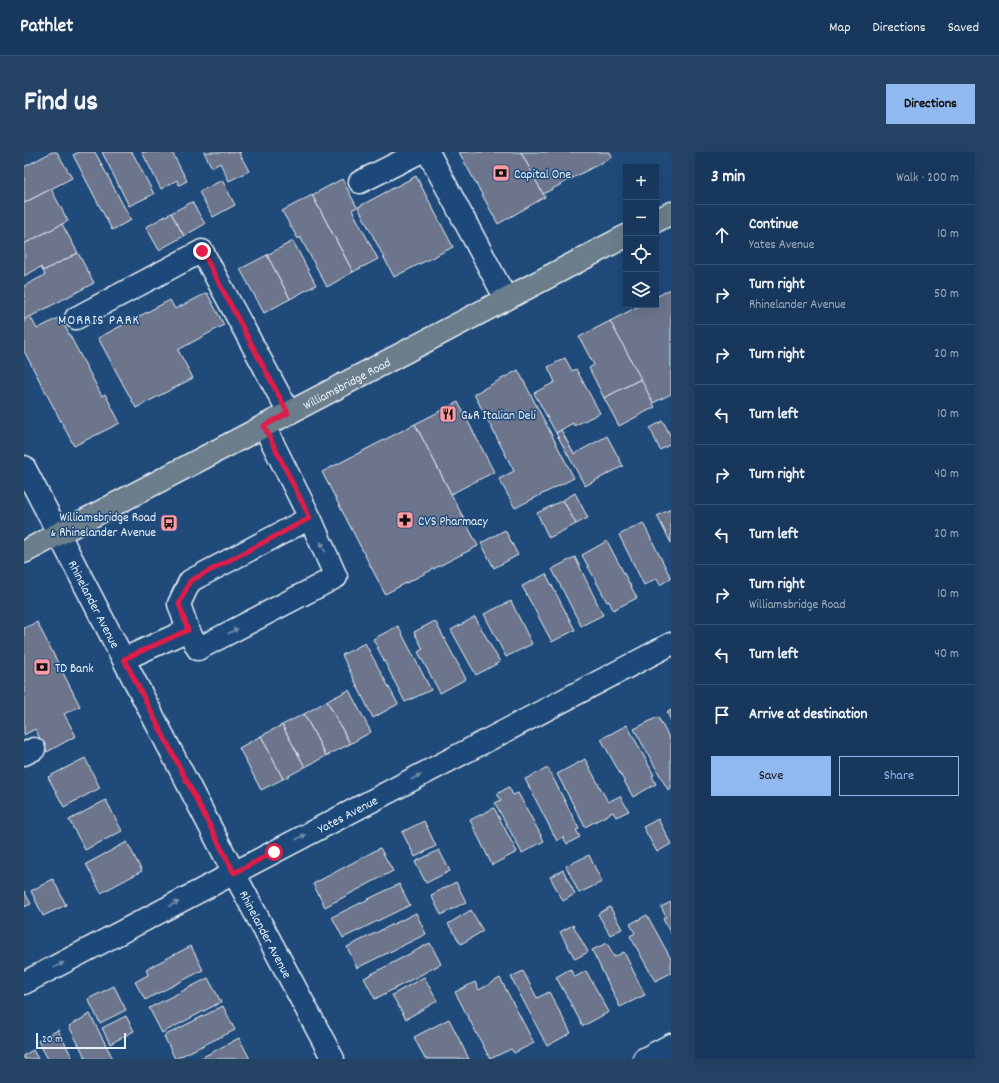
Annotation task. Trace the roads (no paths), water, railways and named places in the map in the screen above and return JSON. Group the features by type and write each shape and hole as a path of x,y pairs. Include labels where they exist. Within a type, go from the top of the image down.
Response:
{"main road":[{"path":"659,219 671,213"},
{"name":"Williamsbridge Road","path":"24,552 623,238"}],"street":[{"path":"360,182 420,152"},
{"path":"428,152 506,299"},
{"path":"76,318 202,251 288,413"},
{"path":"264,426 310,518 336,577 198,649 188,630 179,604 190,581 310,518"},
{"name":"Rhinelander Avenue","path":"24,467 234,873 333,1059"},
{"path":"124,659 188,630"},
{"name":"Yates Avenue","path":"24,983 671,644"},
{"path":"644,1059 671,1045"}],"place":[{"name":"Capital One","path":"501,173"},
{"name":"G&R Italian Deli","path":"448,414"},
{"name":"CVS Pharmacy","path":"405,520"},
{"name":"Williamsbridge Road & Rhinelander Avenue","path":"169,523"},
{"name":"TD Bank","path":"42,667"}],"district":[{"name":"MORRIS PARK","path":"99,319"}]}
